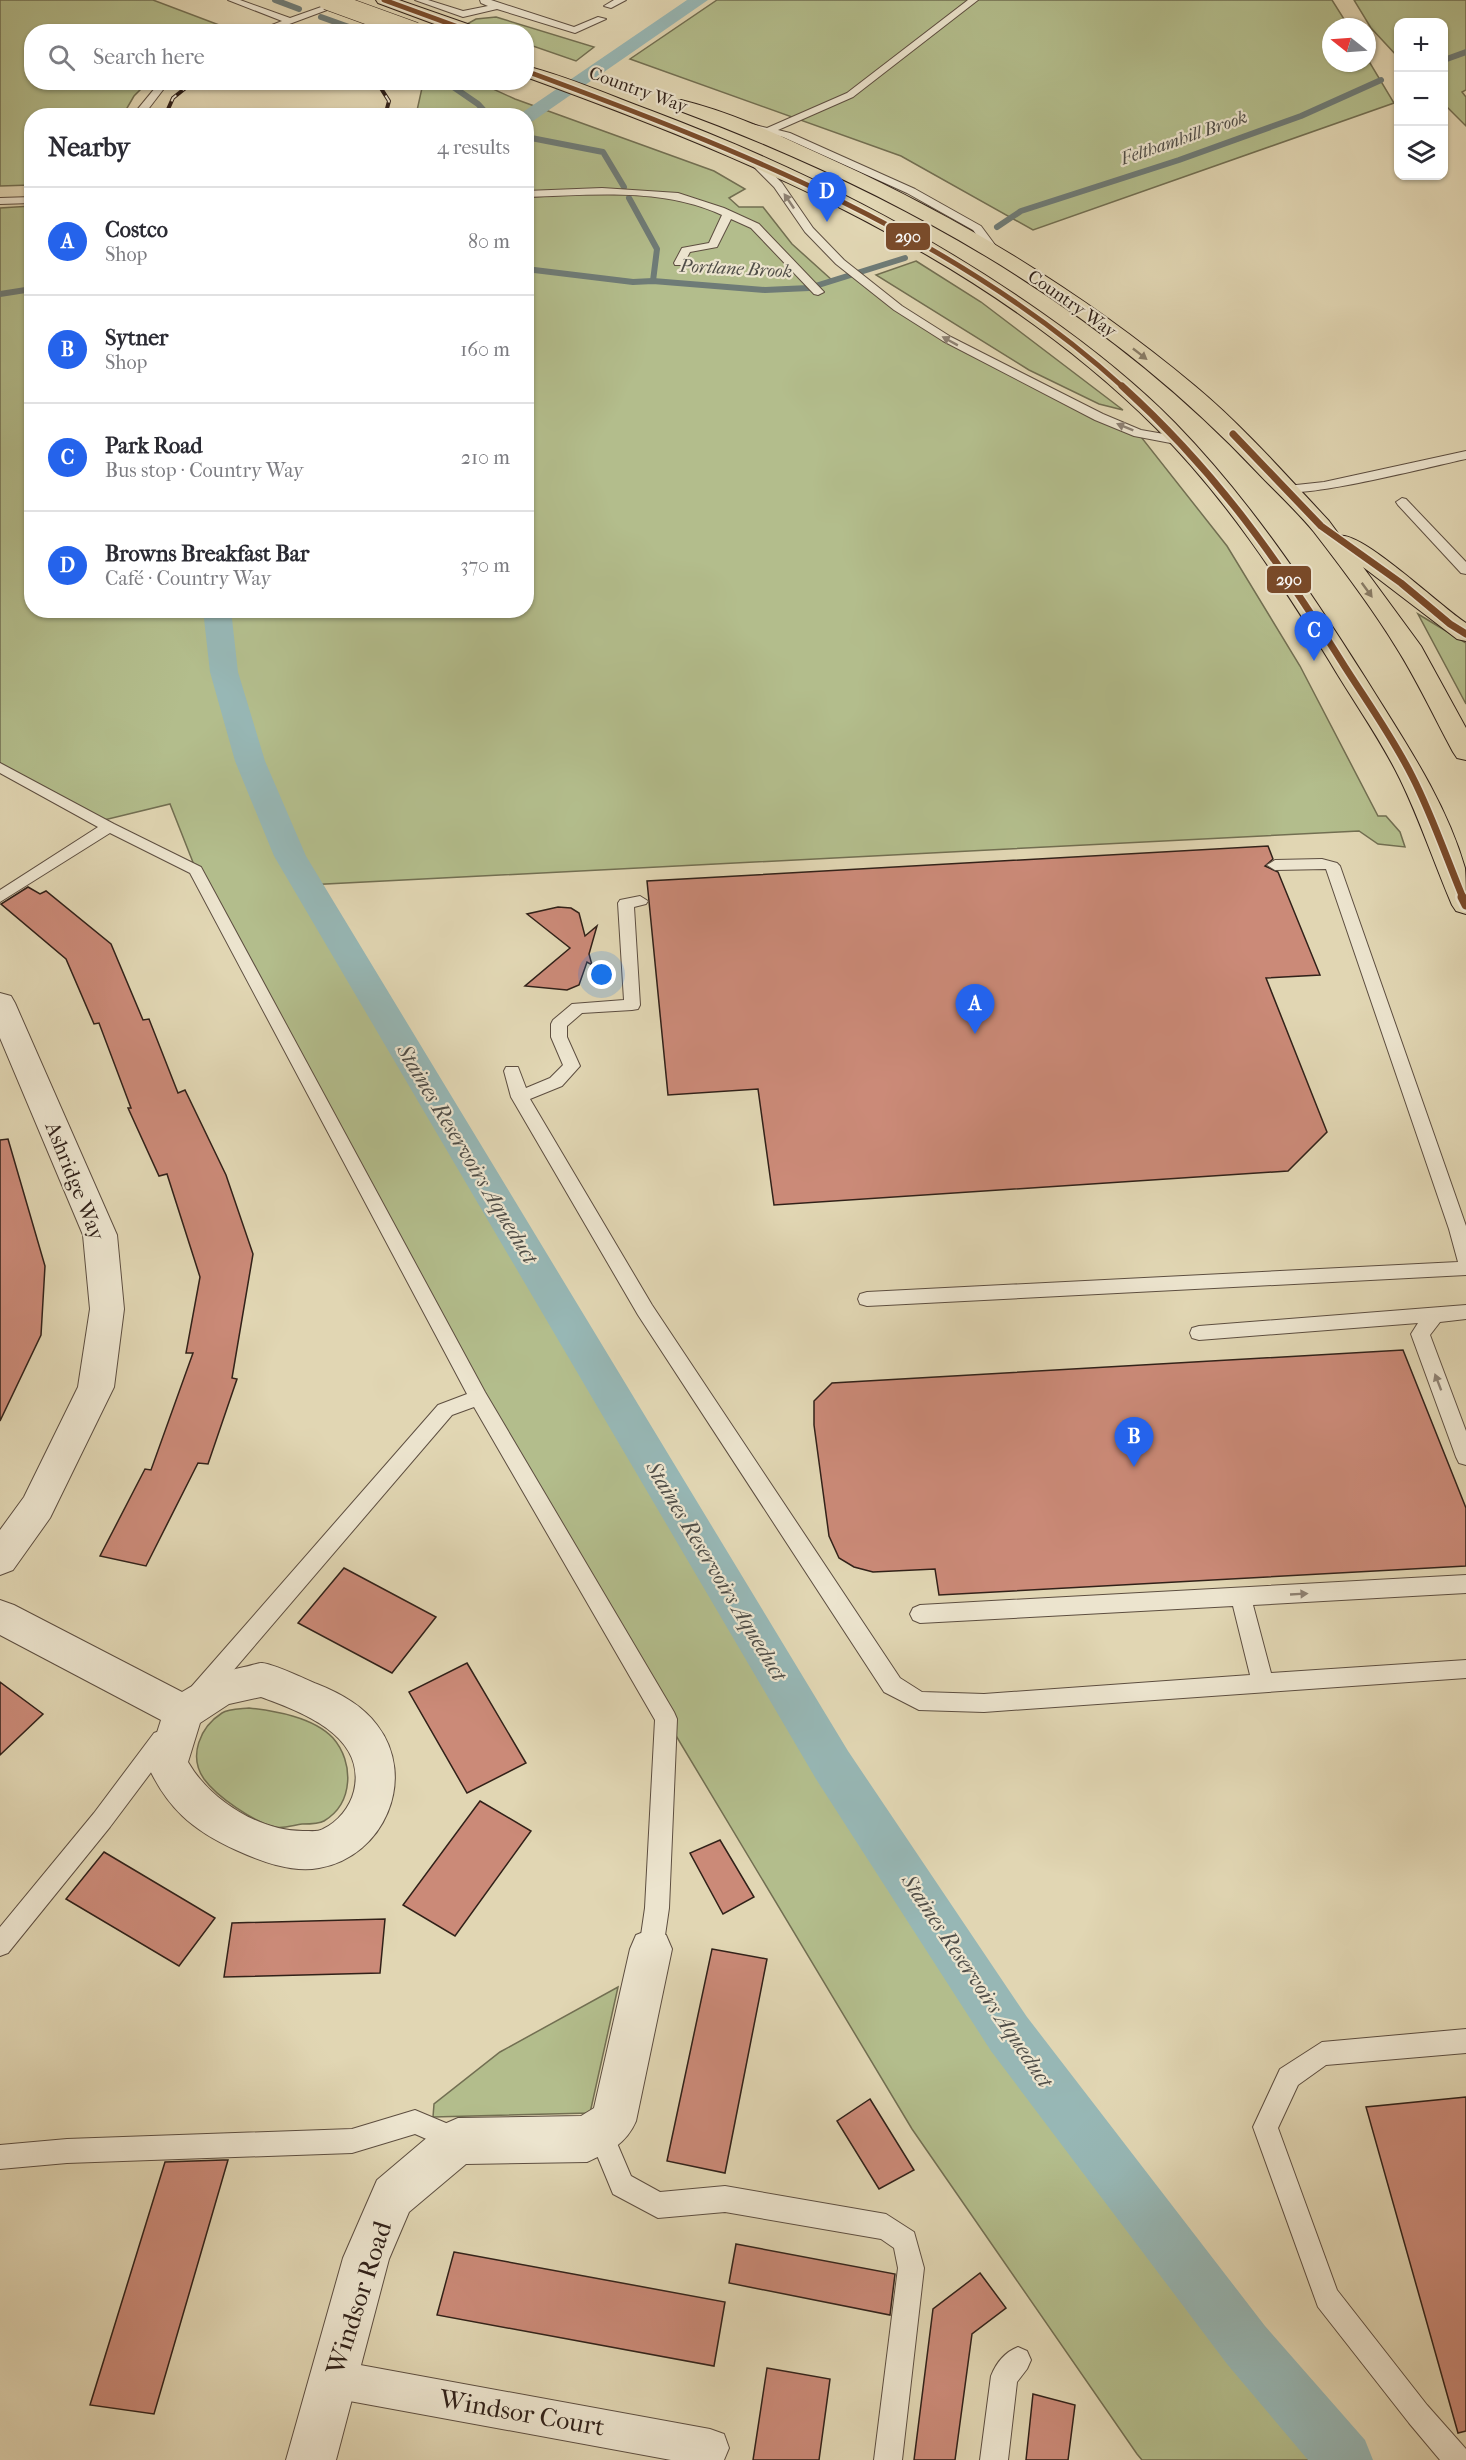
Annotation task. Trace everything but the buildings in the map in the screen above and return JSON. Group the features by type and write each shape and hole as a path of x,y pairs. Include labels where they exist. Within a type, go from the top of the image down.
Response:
{"highway":[{"path":"327,0 393,24"},
{"path":"384,0 451,24"},
{"name":"Country Way","path":"534,74 622,105 752,158 797,178 917,242 1016,304 1131,393 1181,441 1246,520 1340,658 1412,776 1466,905"},
{"name":"Country Way","path":"667,100 765,136 856,178 953,227 1039,279 1188,391 1244,445 1321,526 1408,646 1466,752"},
{"path":"1321,526 1401,583 1450,624 1466,634"}],"street":[{"name":"Ashridge Way","path":"0,1003 100,1235 107,1309 96,1387 37,1507 0,1559"},
{"path":"0,1617 183,1712"},
{"path":"262,1680 327,1707 352,1725 371,1746 376,1774 372,1805 356,1827 335,1844 303,1851 270,1845 221,1823 186,1794 167,1764 183,1712 220,1689 262,1680"},
{"path":"458,2141 588,2139 614,2121 651,1948"},
{"name":"Windsor Road","path":"311,2460 366,2258 393,2196 458,2141"},
{"name":"Windsor Court","path":"333,2379 710,2448"}],"lane":[{"path":"232,0 288,20"},
{"path":"278,24 348,0"},
{"path":"419,0 463,14 497,6"},
{"path":"488,0 484,1 575,30 601,19"},
{"path":"608,6 622,0"},
{"path":"770,130 850,95 974,0"},
{"path":"144,108 158,90"},
{"path":"722,120 770,130 856,165 938,205 977,228 996,253"},
{"path":"752,158 778,185 809,230 840,261 897,308 947,339 1100,417 1138,433 1181,441"},
{"path":"534,194 649,193 678,196 755,226 818,292"},
{"path":"0,201 24,200"},
{"path":"679,263 686,250 713,245 728,214"},
{"path":"1287,490 1328,485 1466,455"},
{"path":"1402,502 1464,566"},
{"path":"0,767 109,827 196,870 478,1397 666,1719 657,1908 651,1948"},
{"path":"0,897 109,827"},
{"path":"1275,865 1322,864 1332,866 1458,1229 1466,1260"},
{"path":"520,1097 556,1082 572,1066 559,1037 559,1024 578,1008 632,1005 626,903 640,902"},
{"path":"512,1071 520,1097 645,1310 892,1685 919,1701 984,1703 1466,1669"},
{"path":"867,1299 1466,1268"},
{"path":"1199,1333 1466,1312"},
{"path":"1435,1315 1420,1334 1466,1457"},
{"path":"0,1945 102,1820 183,1712 445,1410 478,1397"},
{"path":"920,1614 1466,1584"},
{"path":"1241,1597 1263,1683"},
{"path":"1458,2460 1418,2414 1327,2298 1266,2127 1289,2077 1322,2054 1466,2041"},
{"path":"0,2157 67,2151 352,2141 415,2122 458,2141"},
{"path":"599,2131 622,2185 658,2205 725,2199 886,2227 905,2241 911,2268 888,2460"},
{"path":"994,2460 1004,2376 1018,2360"}],"green space":[{"path":"0,0 153,0 216,24 24,24 24,90 140,90 127,108 24,108 24,185 0,186"},
{"path":"717,0 1332,0 1343,18 1322,18 1322,72 1375,72 1394,103 1033,230 901,156 630,59"},
{"path":"1354,0 1466,0 1466,90 1462,92 1466,97 1466,126 1448,108 1448,18 1394,18 1394,53 1376,33 1376,18 1365,18"},
{"path":"496,17 519,24 467,24 476,19"},
{"path":"534,29 594,47 576,61 534,46"},
{"path":"422,90 495,90 714,171 745,189 729,198 739,207 763,207 792,244 833,281 857,274 947,339 1138,433 1227,546 1300,666 1378,816 1386,816 1400,832 1405,847 1378,844 1359,831 307,885 832,1765 1009,2034 1246,2345 1345,2460 1142,2460 1137,2454 912,2129 666,1719 478,1397 196,870 170,804 100,821 0,767 0,208 24,206 24,618 534,618 534,108 418,108"},
{"path":"916,261 981,302 1123,410 1099,404 1029,370 876,275"},
{"path":"1418,614 1466,643 1466,704"},
{"path":"249,1708 282,1713 304,1720 325,1731 340,1748 347,1770 346,1793 334,1813 324,1821 281,1828 266,1824 227,1801 204,1779 197,1761 202,1734 222,1713"},
{"path":"618,1987 590,2113 433,2117 434,2104 500,2052"}],"waterway":[{"name":"Portlane Brook","path":"275,0 299,9"},
{"name":"Staines Reservoirs Aqueduct","path":"534,112 699,0"},
{"name":"Portlane Brook","path":"321,17 341,24"},
{"name":"Felthamhill Brook","path":"1448,59 1466,52"},
{"name":"Felthamhill Brook","path":"997,227 1021,211 1179,160 1301,116 1381,80"},
{"name":"Portlane Brook","path":"458,90 482,108"},
{"name":"Portlane Brook","path":"534,139 603,152 624,187"},
{"name":"Portlane Brook","path":"629,198 657,249 653,281"},
{"name":"Portlane Brook","path":"653,281 765,290 809,288 905,258"},
{"name":"Felthamhill Brook","path":"534,270 633,282 653,281"},
{"name":"Felthamhill Brook","path":"0,294 24,290"},
{"name":"Staines Reservoirs Aqueduct","path":"218,618 224,672 250,761 290,856 832,1765 1009,2034 1246,2345 1345,2460"}],"railway":[{"path":"169,108 173,98 183,90"},
{"path":"382,90 389,101 387,108"}],"transit line":[{"name":"290","path":"384,0 450,24"},
{"name":"290","path":"534,74 698,137 782,173 865,213 946,257 1023,307 1096,362 1190,451 1260,537 1281,567 1397,748 1427,809 1466,905"},
{"name":"290","path":"1233,434 1321,526 1401,583 1450,624 1466,634"}],"place":[{"name":"Browns Breakfast Bar","path":"827,222"},
{"name":"Park Road","path":"1314,661"},
{"name":"Costco","path":"975,1034"},
{"name":"Sytner","path":"1134,1467"}]}
